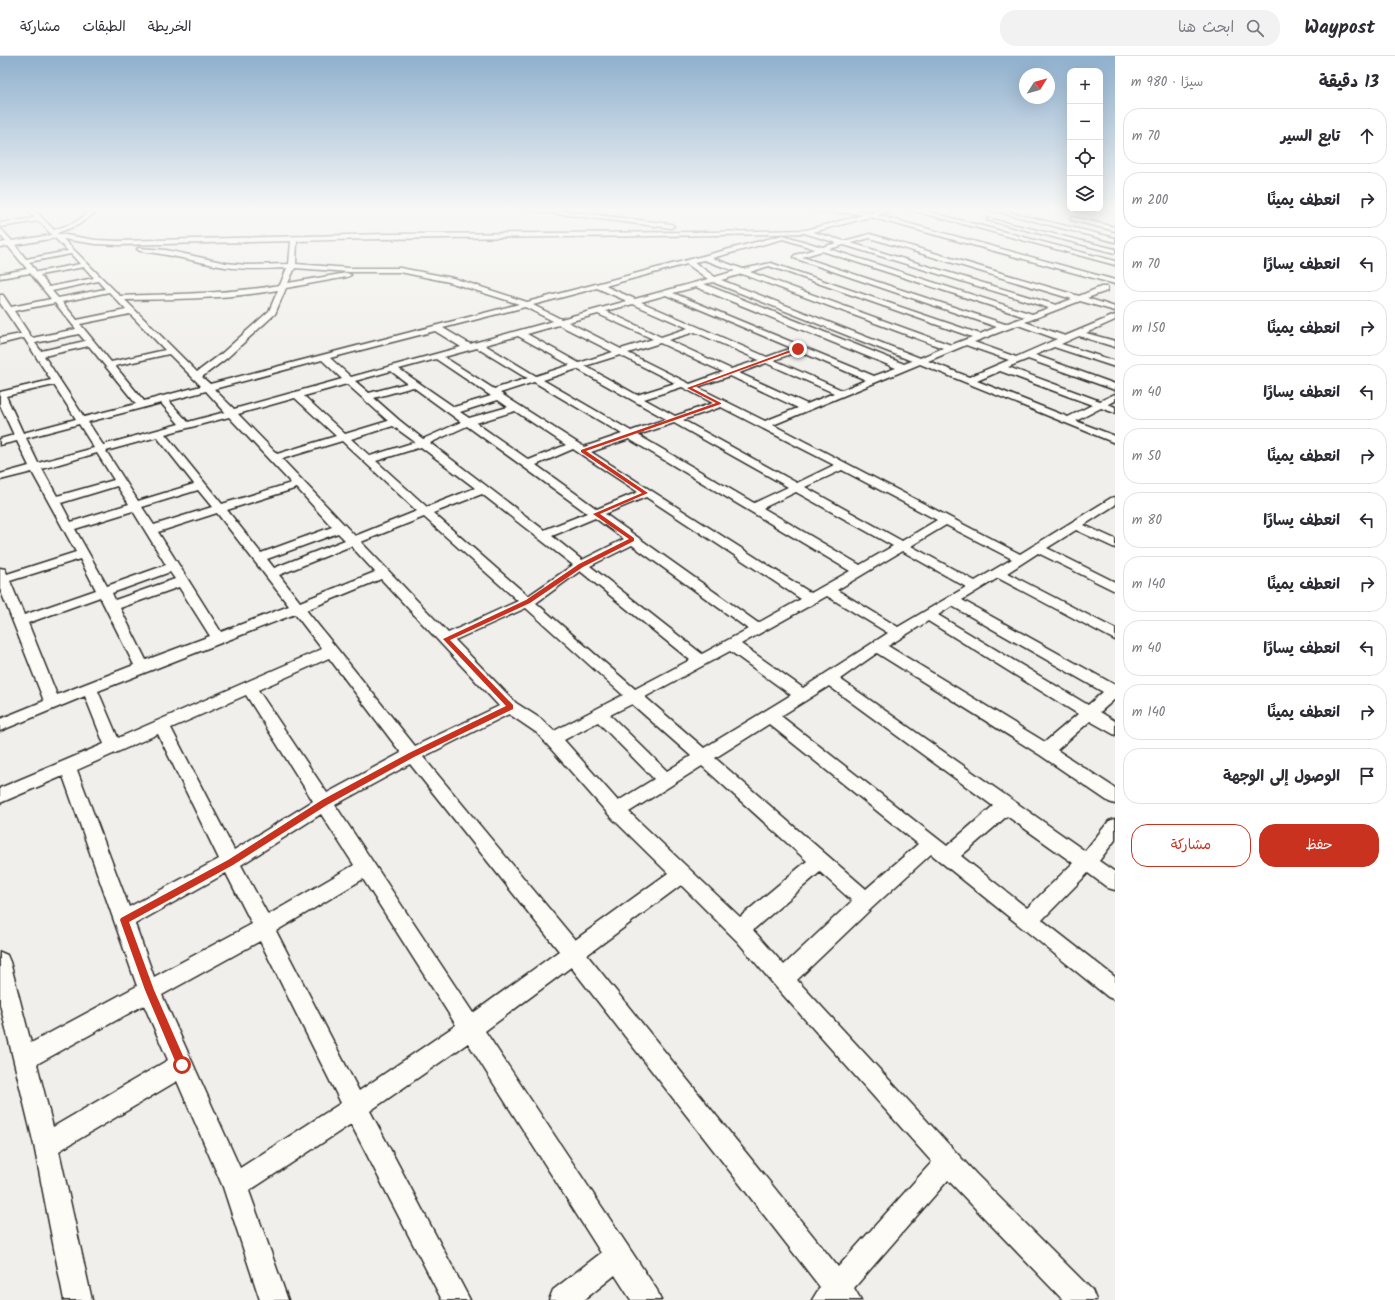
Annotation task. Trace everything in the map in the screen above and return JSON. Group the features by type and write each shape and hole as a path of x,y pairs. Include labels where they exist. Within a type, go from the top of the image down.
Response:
{"street":[{"path":"29,266 49,289 74,324 142,404"},
{"path":"0,276 77,266"},
{"path":"86,266 202,382 510,707 541,728 616,811 740,929 762,953 783,980 948,1162 1045,1264 1082,1300"},
{"path":"202,382 224,356 269,316 285,287 292,266"},
{"path":"293,266 400,270 422,274 486,291 526,304 719,404 765,425 1021,559"},
{"path":"0,442 164,399 202,382 323,357 673,266"},
{"path":"694,266 714,279 1115,440"},
{"path":"728,266 951,348"},
{"path":"0,477 761,266"},
{"path":"775,266 980,337"},
{"path":"830,266 1005,327"},
{"path":"874,266 1031,316"},
{"path":"886,270 898,266"},
{"path":"924,266 1055,307"},
{"path":"943,272 961,266"},
{"path":"973,266 1115,309"},
{"path":"1057,266 1115,282"},
{"path":"118,298 198,296 253,292 372,270"},
{"path":"1004,276 1016,271"},
{"path":"49,289 98,279"},
{"path":"616,281 650,296"},
{"path":"810,317 919,281"},
{"path":"794,290 820,282"},
{"path":"696,284 905,368"},
{"path":"957,293 981,284"},
{"path":"765,425 1031,316 1107,289 1089,284"},
{"path":"599,286 841,393"},
{"path":"9,310 110,290"},
{"path":"922,299 948,290"},
{"path":"665,292 875,380"},
{"path":"0,298 40,354 137,505 173,567 218,638"},
{"path":"772,314 818,299"},
{"path":"74,324 130,311"},
{"path":"599,311 807,408"},
{"path":"969,381 1115,317"},
{"path":"703,332 735,322"},
{"path":"1017,322 1065,339"},
{"path":"1103,322 1115,326"},
{"path":"730,344 794,323"},
{"path":"437,328 468,348"},
{"path":"452,411 535,379 695,329"},
{"path":"0,341 80,331"},
{"path":"830,337 845,331"},
{"path":"519,333 976,587"},
{"path":"1078,333 1115,344"},
{"path":"966,342 1016,360"},
{"path":"40,354 90,343"},
{"path":"479,344 628,435 755,507 860,571"},
{"path":"1054,344 1115,364"},
{"path":"637,398 685,386 798,349"},
{"path":"109,365 170,351"},
{"path":"437,356 811,599"},
{"path":"1026,356 1115,387"},
{"path":"323,357 395,422 543,535 701,661"},
{"path":"999,367 1115,410"},
{"path":"392,368 758,629"},
{"path":"57,381 0,395 35,467 104,591 142,667"},
{"path":"366,397 413,384"},
{"path":"296,394 425,512 703,756 866,902"},
{"path":"1068,421 1115,397"},
{"path":"164,399 172,411 186,425"},
{"path":"527,465 579,448 628,435 719,404"},
{"path":"368,460 422,443 468,422 517,407"},
{"path":"274,458 395,422"},
{"path":"159,433 202,485 412,755 573,953 837,1296 948,1162"},
{"path":"755,507 841,466"},
{"path":"54,501 121,481"},
{"path":"151,530 298,484"},
{"path":"68,527 202,485"},
{"path":"271,574 483,489"},
{"path":"543,535 646,493"},
{"path":"616,811 829,678 898,633 1112,504"},
{"path":"552,739 701,661 827,590 946,520"},
{"path":"1075,525 1115,544"},
{"path":"259,558 340,528"},
{"path":"446,639 528,602 581,565 632,540"},
{"path":"1038,548 1115,586"},
{"path":"53,704 1,577 83,554"},
{"path":"20,621 173,567"},
{"path":"0,725 89,688 298,608 383,573"},
{"path":"998,573 1115,635"},
{"path":"112,606 182,581"},
{"path":"827,590 898,633"},
{"path":"953,601 1114,691 1046,751"},
{"path":"928,615 1115,729"},
{"path":"731,644 802,695"},
{"path":"877,646 1046,751 1115,797"},
{"path":"1,791 68,768 331,651"},
{"path":"829,678 1006,806 1115,882"},
{"path":"89,688 114,747"},
{"path":"249,688 647,1300"},
{"path":"124,920 230,862 324,802 412,755 510,707"},
{"path":"599,714 665,780"},
{"path":"769,715 1115,990"},
{"path":"162,726 230,862 456,1300"},
{"path":"68,768 149,990 235,1186 274,1300"},
{"path":"948,856 1006,806"},
{"path":"1027,921 1087,862 1115,826"},
{"path":"783,980 930,844"},
{"path":"740,929 820,861"},
{"path":"24,1059 264,928 366,867"},
{"path":"235,1186 356,1107 471,1028 681,874"},
{"path":"1,968 46,1145 78,1300"},
{"path":"46,1145 182,1065"},
{"path":"563,1300 618,1256"}],"route":[{"path":"182,1065 149,990 124,920 230,862 324,802 412,755 510,707 446,639 528,602 581,565 632,540 596,514 646,493 583,451 719,404 689,388 730,372 798,349"}]}
